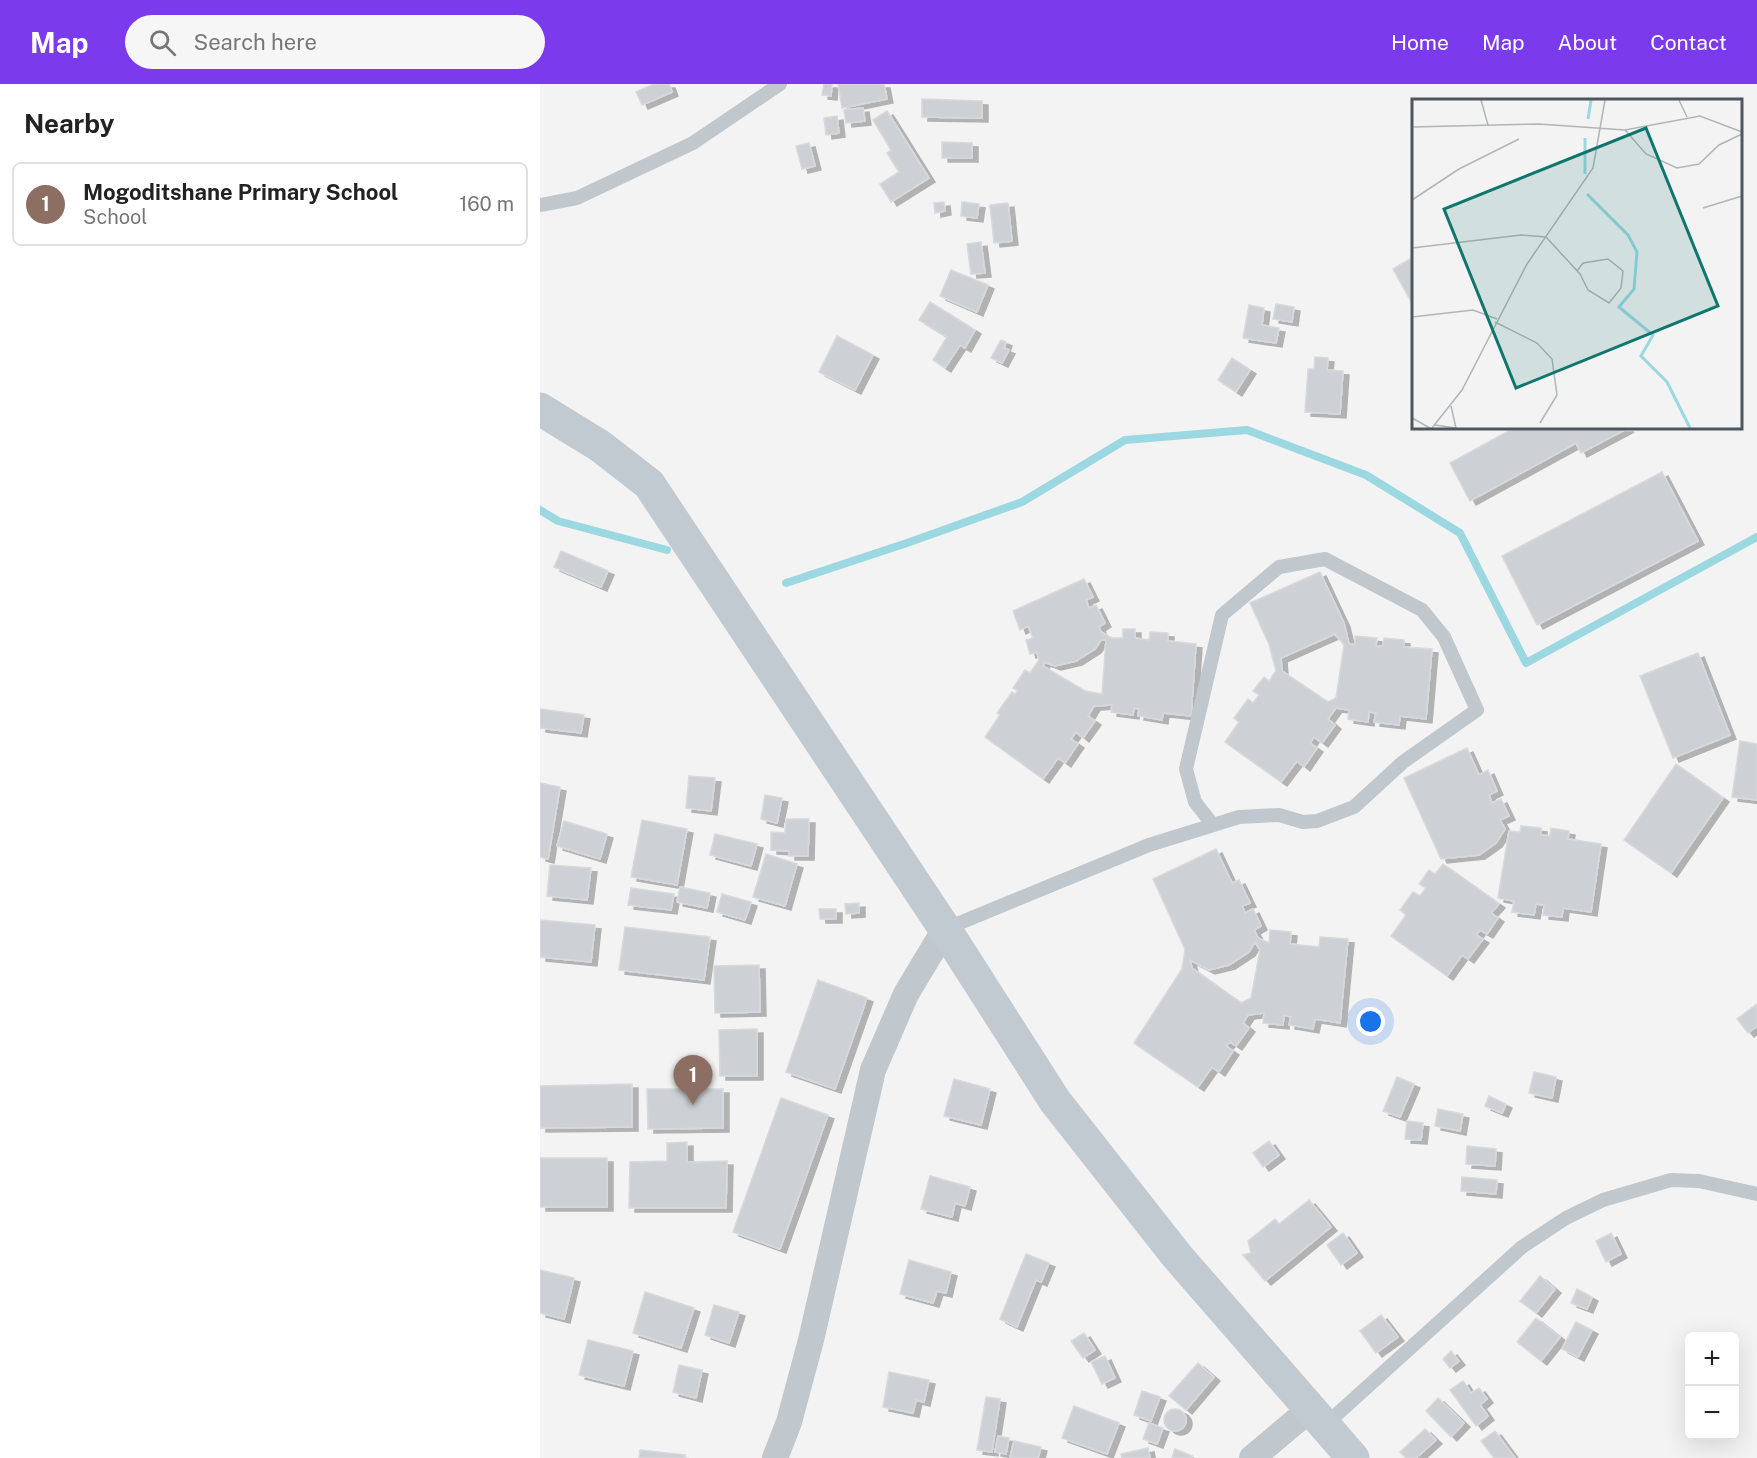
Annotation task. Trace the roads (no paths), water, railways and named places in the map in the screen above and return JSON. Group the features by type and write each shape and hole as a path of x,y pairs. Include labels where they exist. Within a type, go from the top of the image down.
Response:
{"street":[{"path":"540,409 600,446 650,484 945,929 1055,1101 1177,1256 1353,1458"},
{"path":"775,1458 789,1422 811,1340 873,1070 906,994 945,929"},
{"path":"1252,1458 1317,1418"}],"lane":[{"path":"540,204 577,198 693,142 780,84"},
{"path":"945,929 1149,845 1239,817 1280,815 1303,822 1317,821 1354,807 1403,762 1477,711 1444,637 1422,610 1325,559 1279,567 1222,615 1186,769 1195,802 1213,825"},
{"path":"1317,1418 1522,1247 1566,1218 1603,1200 1671,1180 1699,1181 1757,1194"}],"waterway":[{"path":"786,583 1022,502 1125,440 1247,430 1366,475 1460,533 1526,663 1757,537"},
{"path":"540,510 558,521 667,550"}],"place":[{"name":"Mogoditshane Primary School","path":"693,1105"}]}
